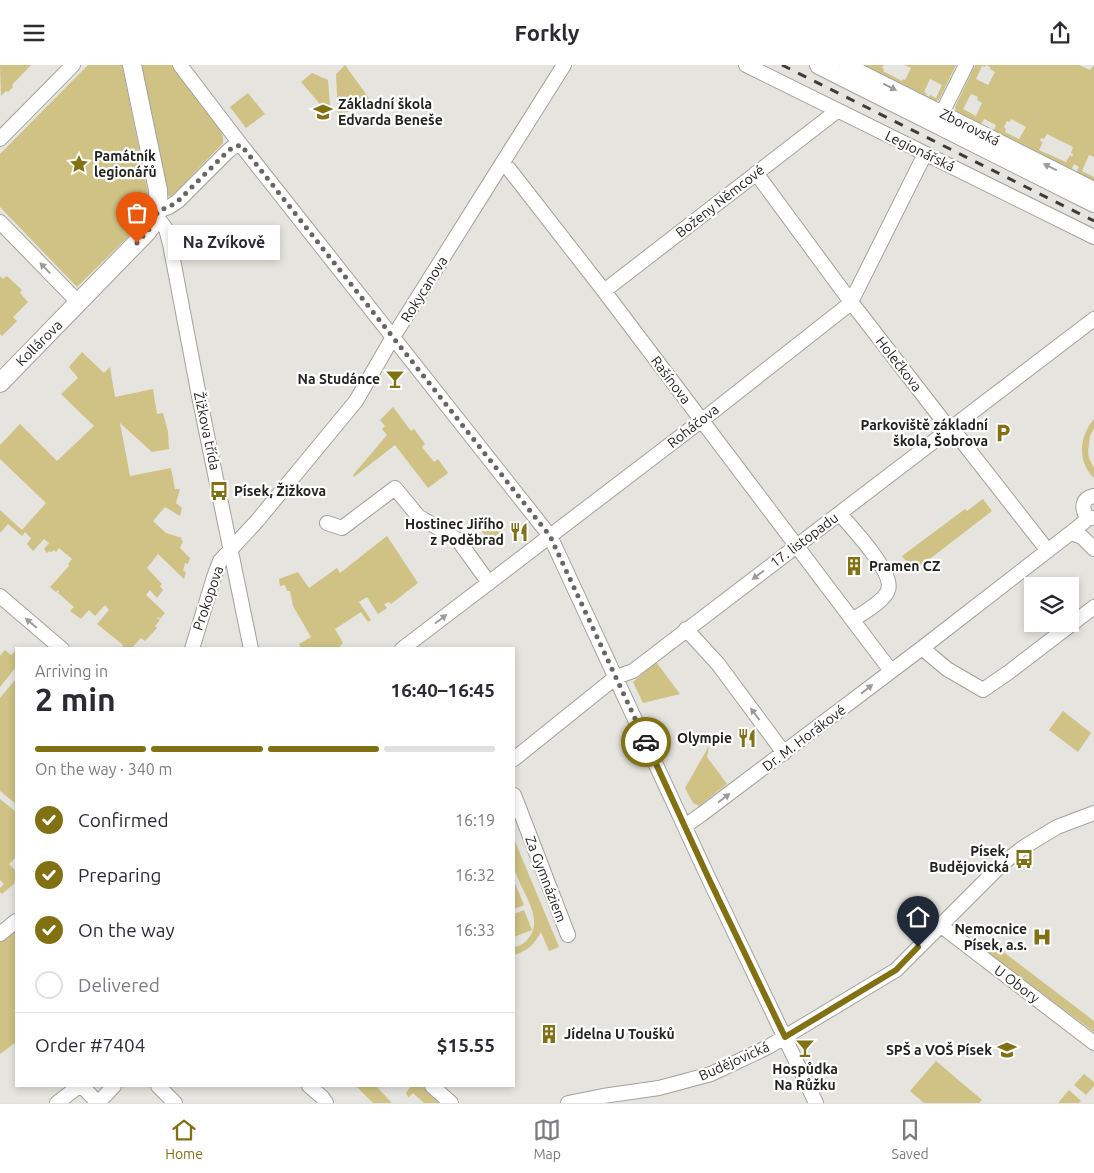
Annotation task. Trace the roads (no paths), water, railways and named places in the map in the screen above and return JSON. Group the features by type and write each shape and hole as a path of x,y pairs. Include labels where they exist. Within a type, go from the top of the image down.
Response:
{"main road":[{"path":"132,65 158,190 157,214"},
{"path":"819,65 1094,203"},
{"name":"Kollárova","path":"0,383 147,232 157,214"}],"street":[{"path":"0,139 73,65"},
{"path":"180,65 550,536 816,1103"},
{"name":"Rokycanova","path":"230,551 356,401 393,337 564,65"},
{"name":"Legionářská","path":"746,65 1094,237"},
{"name":"Zborovská","path":"847,65 1094,189"},
{"path":"942,113 966,65"},
{"name":"Boženy Němcové","path":"604,291 837,111"},
{"path":"157,214 178,201 233,147 241,145"},
{"name":"Roháčova","path":"405,647 701,421 848,306 925,153"},
{"name":"Rašínova","path":"502,164 509,169 604,291 891,671"},
{"name":"Holečkova","path":"756,173 851,302 938,415 958,436 1048,551"},
{"name":"Žižkova třída","path":"157,214 166,229 170,244 251,647"},
{"path":"0,222 79,303"},
{"name":"17. listopadu","path":"515,758 616,677 633,671 1094,319"},
{"path":"327,523 342,528 395,487 418,516 458,540 489,583"},
{"name":"Dr. M. Horákové","path":"685,827 1071,533 1090,517 1083,510 1084,503 1088,498 1094,496"},
{"path":"840,514 880,563 888,581 889,589 885,596 853,620"},
{"path":"224,519 237,524 252,526"},
{"path":"1071,533 1082,537 1094,549"},
{"name":"Prokopova","path":"193,647 220,561 230,551"},
{"path":"214,577 226,573 238,580"},
{"path":"0,596 60,647"},
{"path":"922,648 947,669 983,690 1094,607"},
{"path":"686,629 718,664 784,753"},
{"name":"Za Gymnáziem","path":"515,798 568,935"},
{"name":"Budějovická","path":"568,1103 659,1087 712,1074 768,1047 896,970 1003,863 1024,847 1057,827 1094,813"},
{"path":"0,934 15,922"},
{"name":"U Obory","path":"940,925 1094,1043"},
{"path":"57,1103 79,1087"},
{"path":"81,1087 98,1103 113,1087"},
{"path":"159,1087 175,1103"},
{"path":"310,1087 326,1103"},
{"path":"433,1087 451,1103"}],"railway":[{"path":"782,65 1094,221"}],"place":[{"name":"Základní škola Edvarda Beneše","path":"323,112"},
{"name":"Památník legionářů","path":"79,164"},
{"name":"Na Zvíkově","path":"137,243"},
{"name":"Na Studánce","path":"395,379"},
{"name":"Parkoviště základní škola, Šobrova","path":"1003,433"},
{"name":"Písek, Žižkova","path":"219,491"},
{"name":"Hostinec Jiřího z Poděbrad","path":"519,532"},
{"name":"Pramen CZ","path":"854,566"},
{"name":"Olympie","path":"747,738"},
{"name":"Písek, Budějovická","path":"1024,859"},
{"name":"Nemocnice Písek, a.s.","path":"1042,937"},
{"name":"Jídelna U Toušků","path":"549,1034"},
{"name":"Hospůdka Na Růžku","path":"805,1048"},
{"name":"SPŠ a VOŠ Písek","path":"1007,1050"}]}
